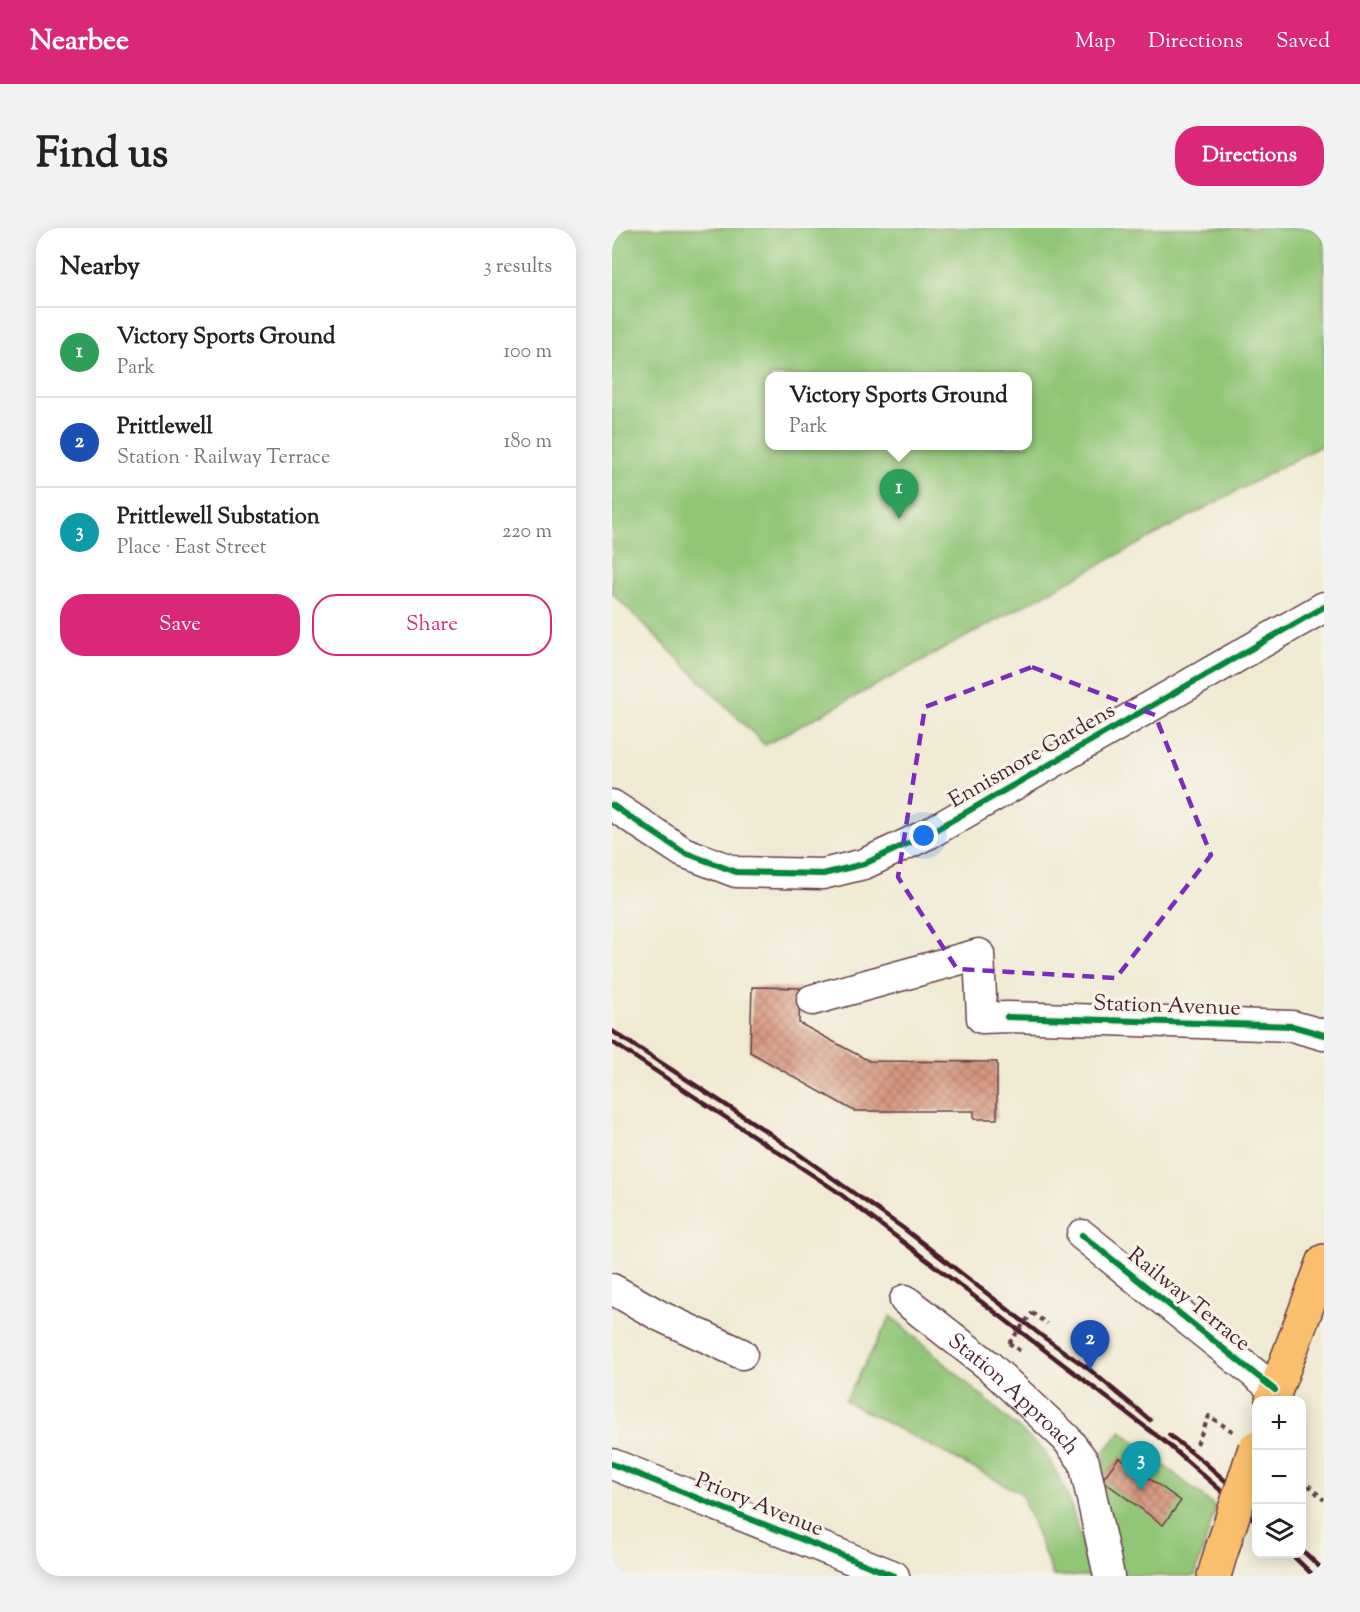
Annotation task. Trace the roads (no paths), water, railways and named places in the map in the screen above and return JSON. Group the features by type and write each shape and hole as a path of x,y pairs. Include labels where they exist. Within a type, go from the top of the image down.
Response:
{"main road":[{"path":"1273,1395 1324,1261"},
{"path":"1218,1563 1249,1442"}],"street":[{"name":"Ennismore Gardens","path":"612,805 683,852 736,872 823,874 864,864 930,833 1324,607"},
{"name":"Station Avenue","path":"812,1000 979,954 982,1018 1292,1026 1324,1035"},
{"name":"Railway Terrace","path":"1082,1235 1273,1395"},
{"path":"612,1289 660,1316 742,1354"},
{"name":"Station Approach","path":"905,1300 988,1365 1066,1438 1084,1462 1109,1576"},
{"name":"Priory Avenue","path":"612,1464 894,1576"}],"railway":[{"path":"612,1031 769,1133 903,1228 1042,1336 1090,1370 1150,1420"},
{"path":"612,1042 835,1190 1165,1442 1252,1518"},
{"path":"1169,1435 1252,1504"},
{"path":"1306,1554 1324,1571"},
{"path":"1295,1558 1314,1576"}],"place":[{"name":"Victory Sports Ground","path":"899,519"},
{"name":"Prittlewell","path":"1090,1370"},
{"name":"Prittlewell Substation","path":"1141,1491"}]}
